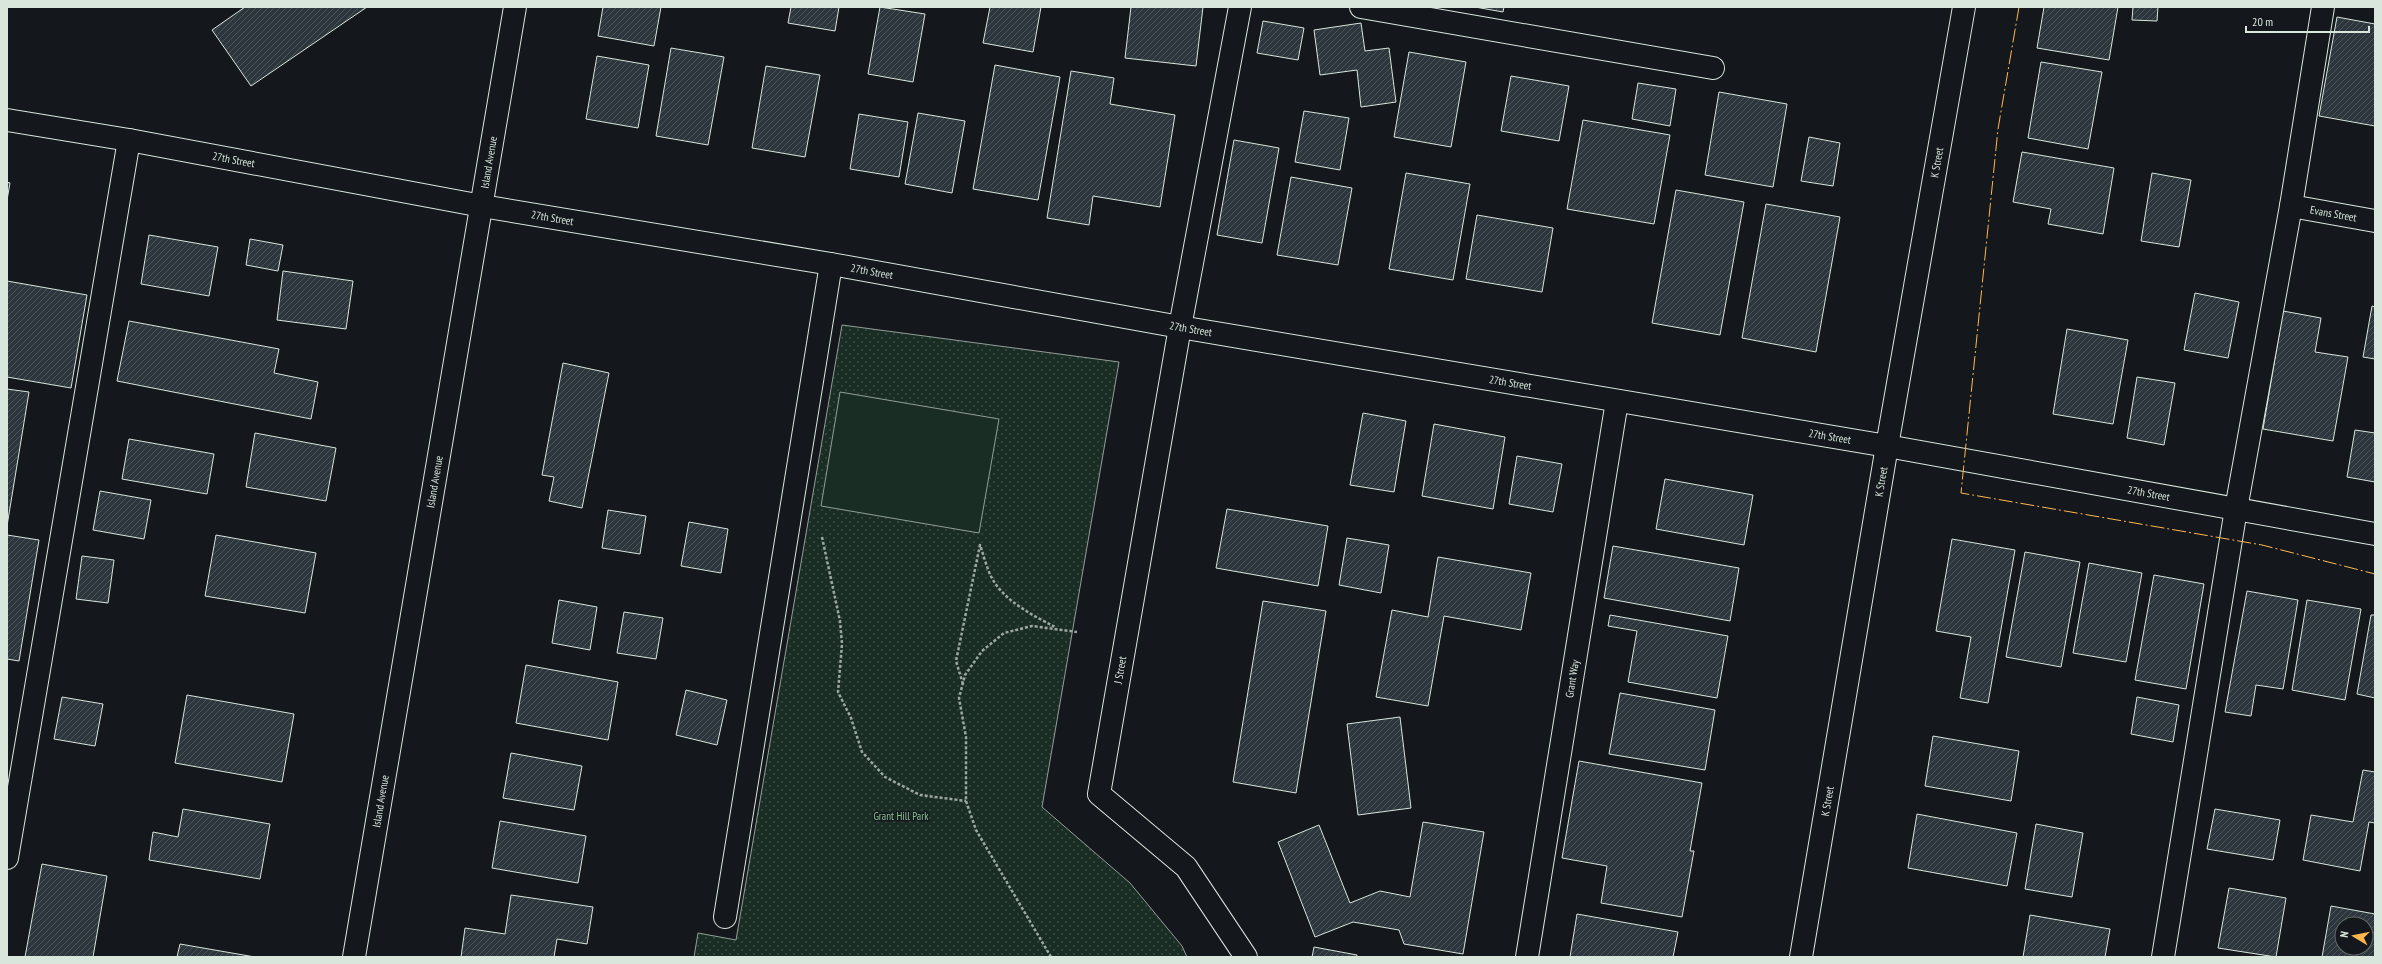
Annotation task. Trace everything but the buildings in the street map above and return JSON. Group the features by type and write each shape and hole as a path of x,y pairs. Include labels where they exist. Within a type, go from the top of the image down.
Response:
{"street":[{"name":"Island Avenue","path":"354,957 515,7"},
{"path":"1180,327 1240,7"},
{"path":"1361,7 1713,68"},
{"name":"K Street","path":"1801,957 1887,446 1964,7"},
{"path":"2163,957 2236,509 2291,206 2323,7"},
{"name":"27th Street","path":"7,120 129,140 482,206 831,264 1180,327 1887,446 2375,534"},
{"path":"7,858 129,140"},
{"name":"Evans Street","path":"2291,206 2375,221"},
{"path":"725,917 831,264"},
{"name":"J Street","path":"1180,327 1098,794 1186,867 1246,957"},
{"name":"Grant Way","path":"1527,957 1616,401"}],"path":[{"path":"822,534 840,622 842,644 838,692 851,718 862,752 885,777 920,795 966,801"},
{"path":"963,684 956,661 980,545 993,580 1010,599 1032,615 1058,628"},
{"path":"1051,957 976,830 966,801 966,737 959,698 965,675 982,651 1004,633 1032,626 1058,628 1077,632"}],"green space":[{"name":"Grant Hill Park","path":"842,325 1119,362 1042,807 1130,883 1182,946 1187,957 694,957 698,933 736,940"},
{"path":"840,392 999,419 979,533 821,506"}],"power":[{"path":"2019,7 1998,129 1961,493 2262,545 2375,574"}]}
